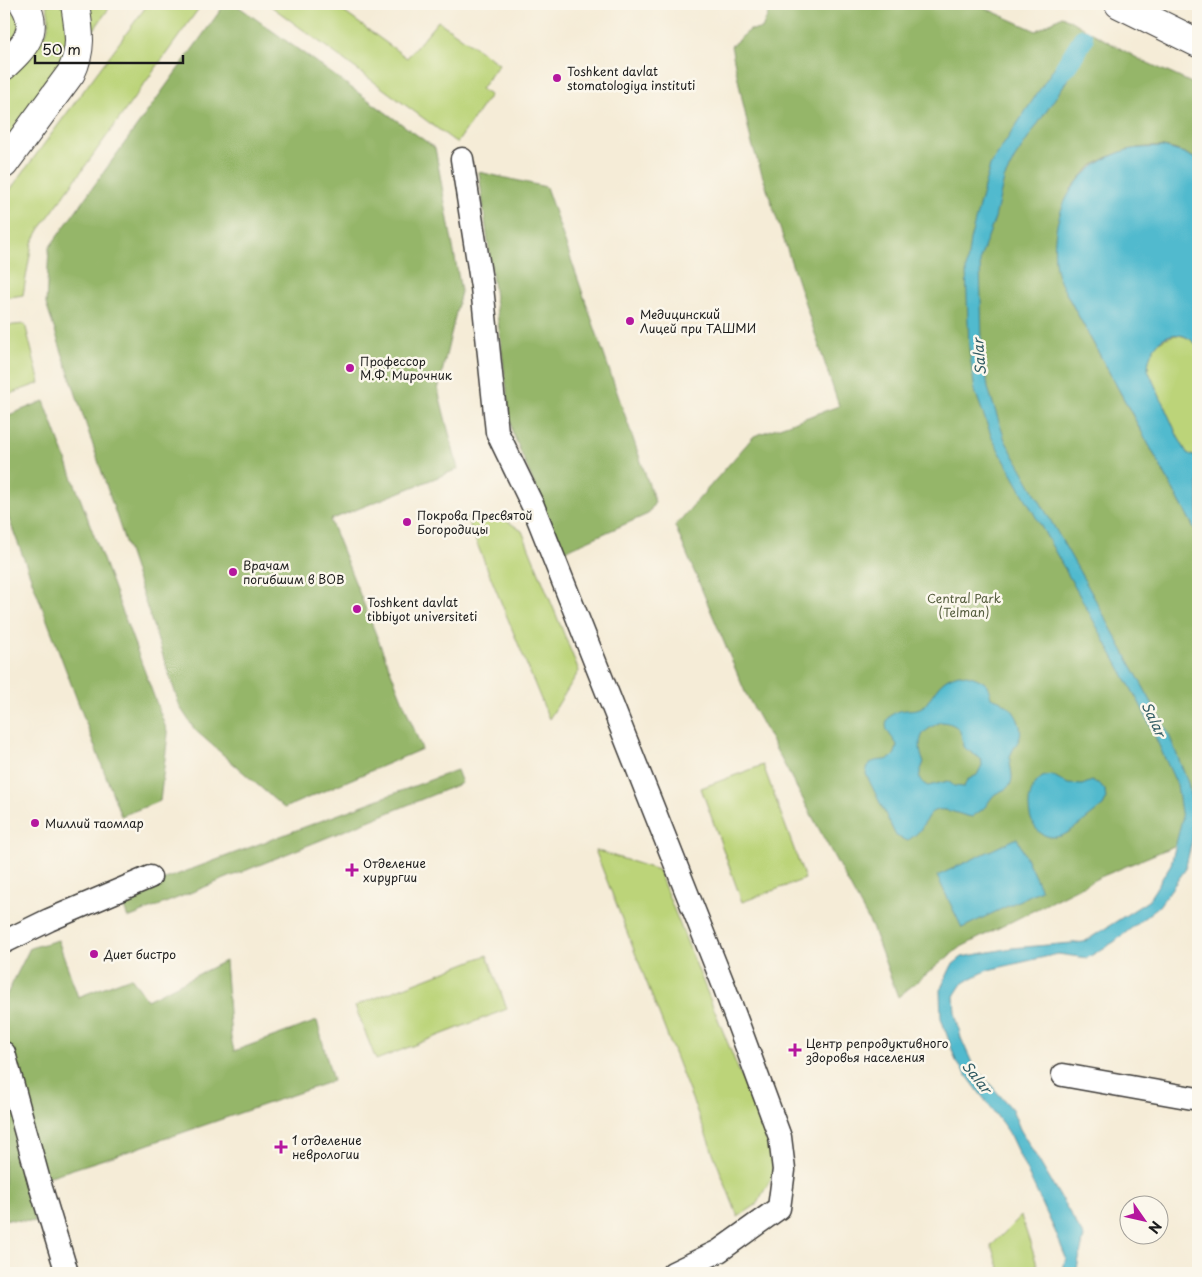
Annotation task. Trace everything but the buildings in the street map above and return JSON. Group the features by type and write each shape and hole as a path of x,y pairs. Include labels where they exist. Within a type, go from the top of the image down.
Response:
{"main road":[{"path":"4,66 22,48 29,36 30,15 24,4"},
{"path":"4,164 71,73 75,64 78,54 79,35 75,4"},
{"path":"1120,4 1198,43"}],"street":[{"path":"462,159 482,287 497,432 533,506 724,986 780,1137 784,1170 779,1208 719,1251 673,1273"},
{"path":"4,942 49,920 150,877"},
{"path":"4,1052 41,1188 67,1273"},
{"path":"1063,1075 1198,1099"}],"green space":[{"path":"46,4 65,4 68,53 4,147 4,78 43,39 49,20"},
{"path":"81,4 112,4 88,38"},
{"path":"148,4 202,4 39,230 32,243 23,295 4,298 4,198"},
{"path":"225,4 235,4 435,148 461,291 438,390 458,469 330,520 422,749 284,808 195,730 180,707 46,304 49,248"},
{"path":"268,4 333,4 407,58 438,21 499,64 481,89 490,95 457,143"},
{"name":"Central Park (Telman)","path":"772,4 976,4 1036,31 1062,16 1139,59 1198,86 1198,160 1167,148 1144,147 1135,149 1108,157 1092,166 1071,189 1066,293 1198,535 1198,827 1174,846 1098,878 959,948 898,997 872,927 745,692 675,526 754,436 839,406 751,141 731,46 750,30 762,29"},
{"path":"4,7 12,9 22,24 4,52"},
{"path":"479,172 546,187 655,502 648,514 562,552 512,431"},
{"path":"25,324 40,383 4,396 4,326"},
{"path":"1175,335 1188,338 1198,346 1198,458 1187,453 1148,370 1148,363 1154,347 1168,337"},
{"path":"44,401 168,734 160,801 121,816 4,506 4,417"},
{"path":"466,517 504,519 522,531 579,671 549,719"},
{"path":"763,765 805,879 742,902 701,788"},
{"path":"457,770 462,783 128,918 120,896"},
{"path":"595,850 658,870 772,1153 773,1175 756,1205 738,1217"},
{"path":"58,940 78,997 131,977 147,1000 225,961 231,1038 234,1051 317,1021 333,1081 126,1152 54,1175 24,1181 35,1222 4,1219 4,1000 30,948"},
{"path":"487,955 507,1009 376,1060 355,1006"},
{"path":"1021,1216 1040,1273 1000,1273 991,1246"}],"water":[{"name":"Salar","path":"1071,42 1088,49 1015,158 1004,179 995,218 980,259 982,344 988,388 1005,440 1168,732 1188,783 1194,815 1193,837 1185,870 1159,906 1114,942 1087,958 1058,954 988,970 961,985 954,996 955,1012 961,1038 973,1065 1012,1109 1020,1129 1084,1237 1076,1273 1062,1273 1066,1258 1008,1131 956,1061 941,1018 940,990 952,965 962,957 1012,948 1084,942 1148,901 1171,864 1182,819 1177,785 1142,708 992,438 975,391 969,348 966,270 970,240 990,165"},
{"path":"1163,147 1184,153 1198,160 1198,346 1190,339 1181,335 1167,336 1153,350 1148,370 1187,453 1198,458 1198,535 1063,287 1058,276 1054,252 1057,223 1067,196 1084,175 1107,158 1126,150"},
{"path":"959,674 978,679 987,685 991,697 1009,707 1017,719 1021,733 1010,758 1011,782 1008,787 994,795 985,807 972,817 945,810 934,811 928,816 918,832 907,841 896,836 866,774 868,766 872,762 887,760 895,753 897,745 886,727 890,716 899,711 918,709 923,706 942,683","holes":["940,722 958,728 962,736 963,747 981,759 982,765 977,775 967,780 964,787 954,786 948,781 928,786 920,779 924,762 920,748 921,737"]},
{"path":"1052,775 1068,784 1082,785 1092,781 1100,784 1105,790 1106,800 1103,806 1070,831 1061,836 1050,837 1041,833 1034,826 1030,817 1029,806 1034,786 1042,777"},
{"path":"1017,838 1041,890 962,928 937,876"}],"waterway":[{"name":"Salar","path":"1065,68 1083,39"}],"place":[{"name":"Toshkent davlat stomatologiya instituti","path":"557,78"},
{"name":"Медицинский Лицей при ТАШМИ","path":"630,321"},
{"name":"Профессор М.Ф. Мирочник","path":"350,368"},
{"name":"Покрова Пресвятой Богородицы","path":"407,522"},
{"name":"Врачам погибшим в ВОВ","path":"233,572"},
{"name":"Toshkent davlat tibbiyot universiteti","path":"357,609"},
{"name":"Миллий таомлар","path":"35,823"},
{"name":"Отделение хирургии","path":"352,870"},
{"name":"Диет бистро","path":"94,954"},
{"name":"Центр репродуктивного здоровья населения","path":"795,1050"},
{"name":"1 отделение неврологии","path":"281,1147"}]}
